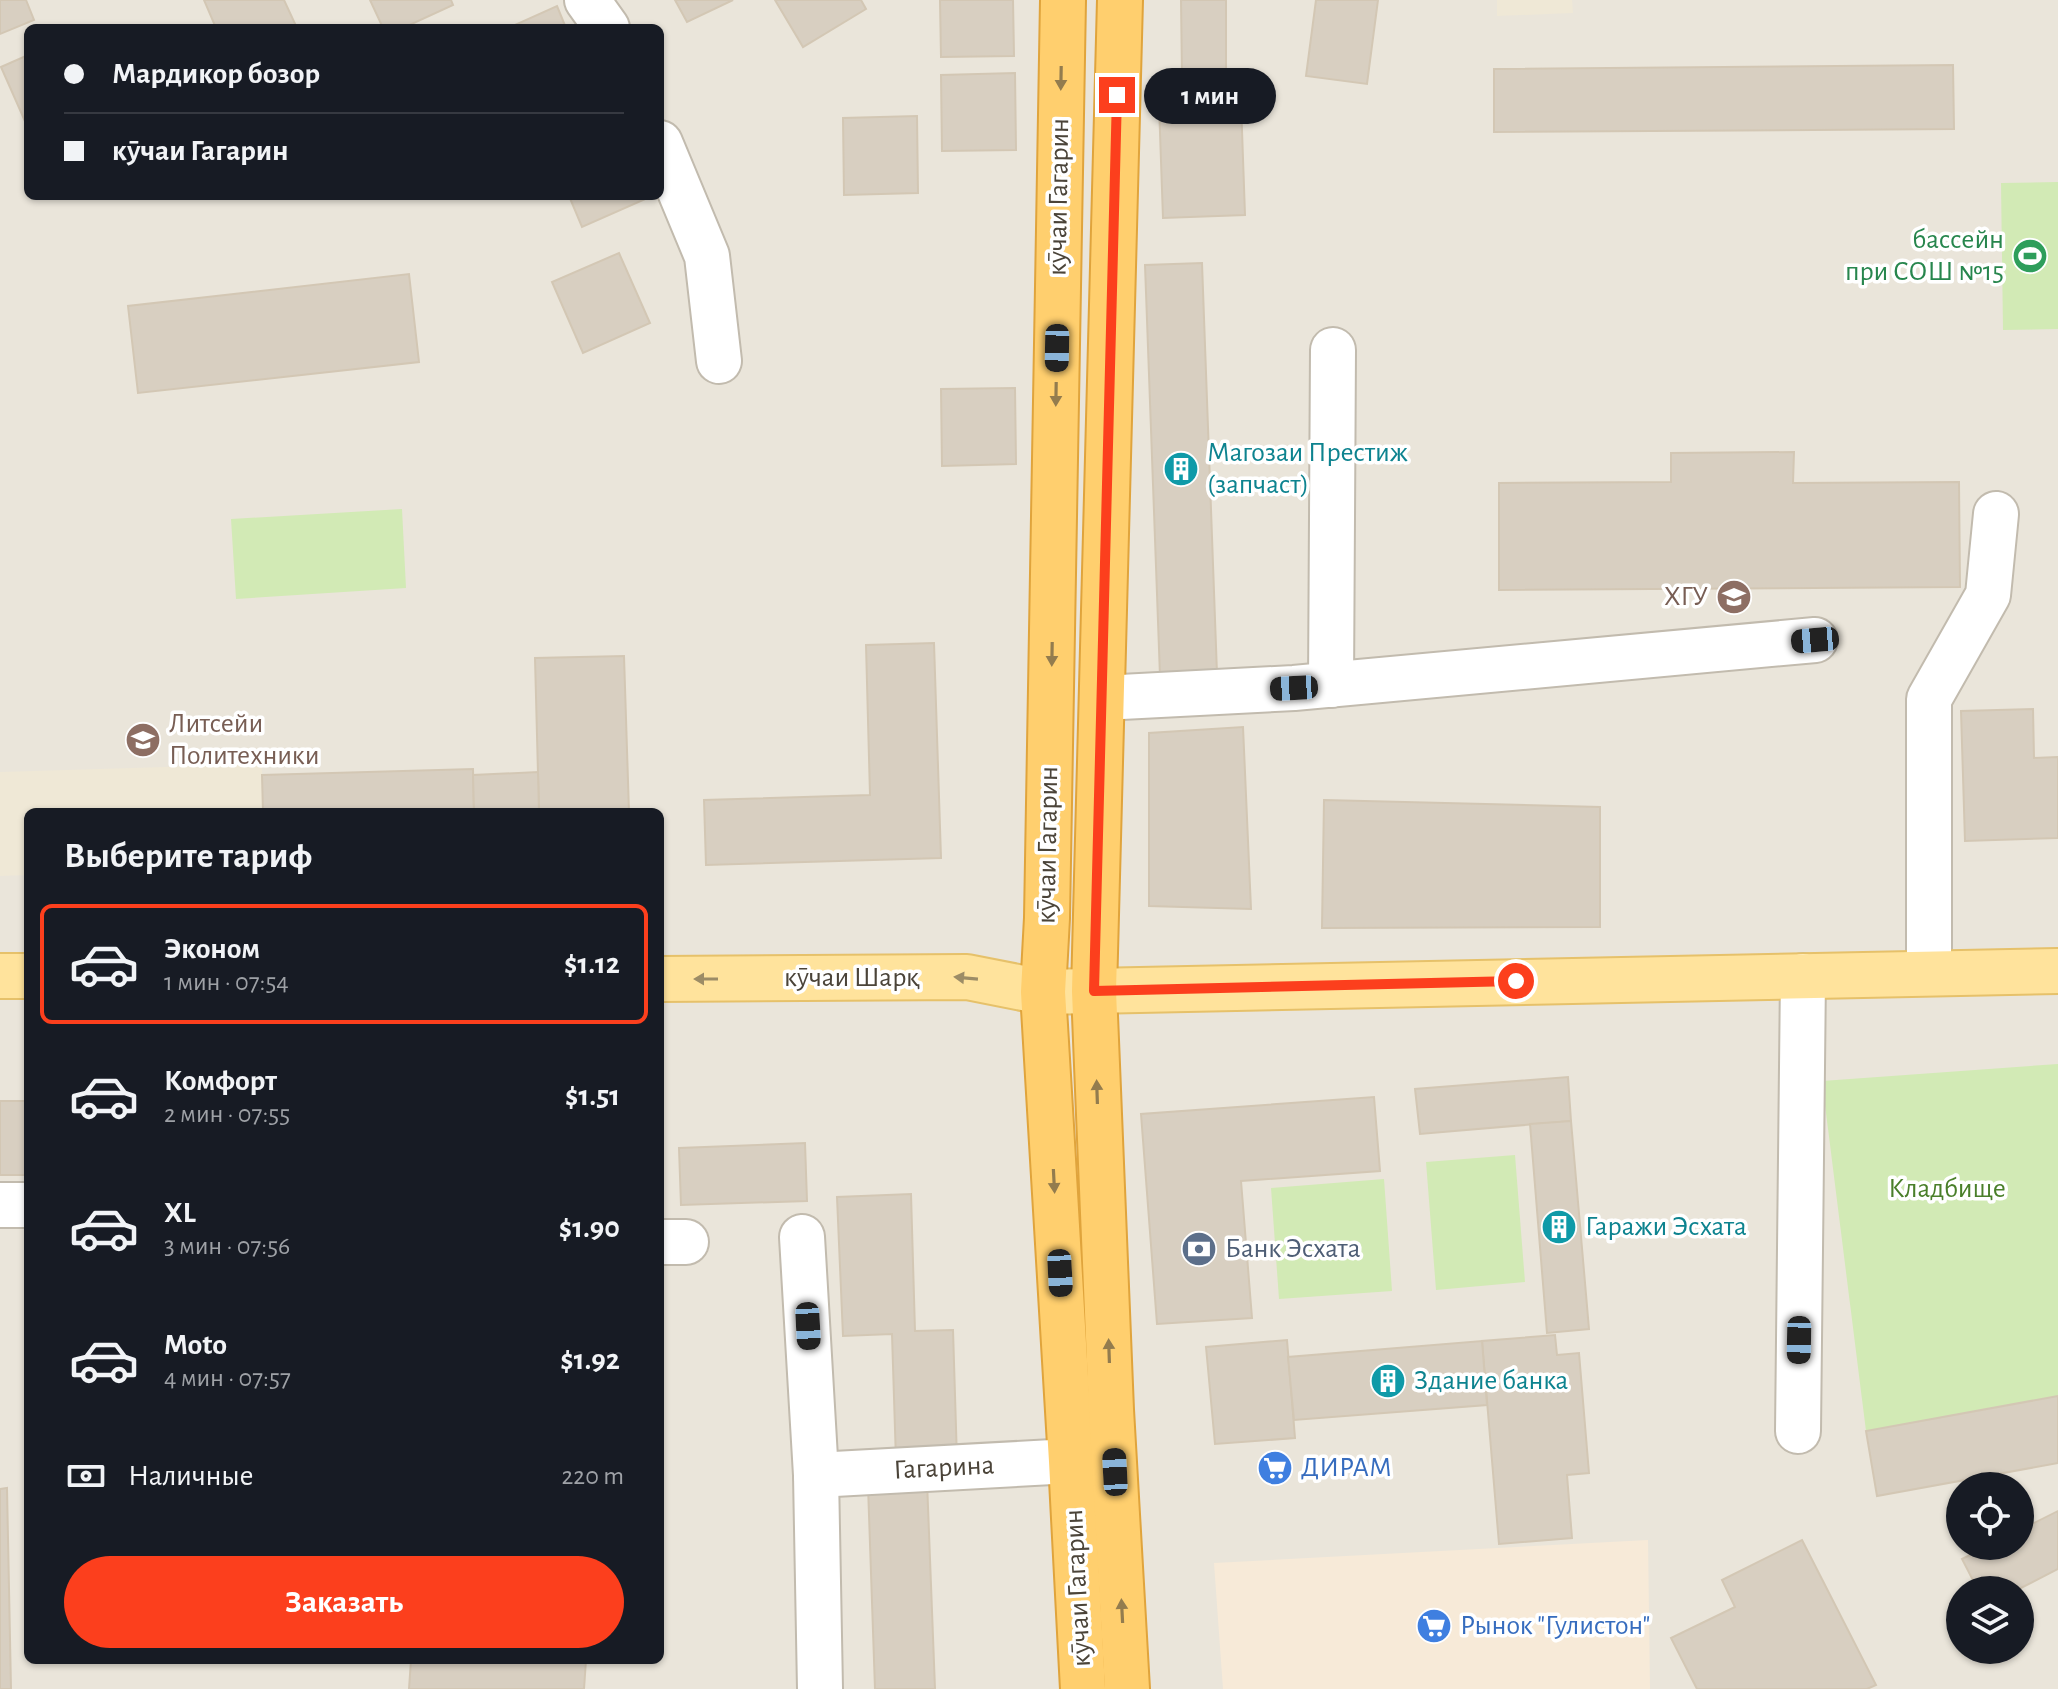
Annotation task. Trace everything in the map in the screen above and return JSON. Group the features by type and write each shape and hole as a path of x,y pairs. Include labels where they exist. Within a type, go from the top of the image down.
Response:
{"highway":[{"name":"кӯчаи Гагарин","path":"1063,0 1047,918 1043,992 1083,1689"},
{"name":"кӯчаи Гагарин","path":"1120,0 1094,991 1110,1394 1127,1689"}],"main road":[{"name":"кӯчаи Шарқ","path":"664,979 967,977 1043,992 2058,971"},
{"path":"0,976 24,976"}],"street":[{"path":"587,0 604,24"},
{"path":"664,153 707,256 719,361"},
{"path":"1331,685 1333,350"},
{"path":"1929,973 1929,699 1988,595 1996,514"},
{"path":"1102,698 1331,685 1815,640"},
{"path":"1798,1431 1803,976"},
{"path":"0,1205 24,1205"},
{"path":"802,1237 816,1475 820,1689"},
{"name":"Гагарина","path":"816,1475 1071,1461"}],"shaded area":[{"path":"0,0 2058,0 2058,1689 0,1689"},
{"path":"1497,0 1572,0 1573,13 1497,16"},
{"path":"262,764 263,808 24,808 24,875 0,876 0,772"},
{"name":"Рынок \"Гулистон\"","path":"1648,1540 1650,1689 1223,1689 1214,1563"}],"green space":[{"name":"бассейн при СОШ №15","path":"2058,182 2058,329 2003,330 2001,183"},
{"path":"402,509 406,588 236,599 231,519"},
{"name":"Кладбище","path":"2058,1064 2058,1396 1866,1431 1822,1081"},
{"path":"1515,1155 1525,1282 1436,1290 1426,1162"},
{"path":"1384,1179 1392,1291 1279,1299 1271,1188"}],"building":[{"path":"0,0 26,0 34,20 0,34"},
{"path":"204,0 284,0 295,24 214,24"},
{"path":"370,0 451,0 453,5 412,24 381,24"},
{"path":"675,0 733,0 687,22"},
{"path":"775,0 861,0 866,9 803,47"},
{"path":"940,0 1013,0 1014,56 941,57"},
{"path":"1181,0 1226,0 1226,75 1182,76"},
{"path":"1316,0 1378,0 1367,84 1306,76"},
{"path":"557,6 564,24 517,24"},
{"path":"24,57 24,119 1,67"},
{"path":"1953,65 1954,129 1494,132 1494,69"},
{"path":"1015,73 1016,150 942,151 941,75"},
{"path":"1241,102 1245,215 1163,218 1159,104"},
{"path":"917,116 918,193 844,195 843,118"},
{"path":"571,200 643,200 582,227"},
{"path":"619,253 650,323 583,353 552,282"},
{"name":"Магозаи Престиж (запчаст)","path":"1202,263 1217,674 1160,676 1145,265"},
{"path":"409,274 419,362 138,393 128,306"},
{"path":"1015,388 1016,464 942,466 941,389"},
{"path":"1794,452 1793,483 1959,482 1960,587 1499,590 1499,483 1671,482 1671,453"},
{"path":"934,643 941,858 706,865 704,800 870,795 866,645"},
{"path":"624,656 629,808 539,808 535,658"},
{"path":"2033,709 2034,758 2058,757 2058,838 1965,841 1961,711"},
{"path":"1243,727 1251,909 1149,906 1149,733"},
{"path":"473,769 474,808 263,808 262,775"},
{"path":"538,772 539,808 474,808 473,775"},
{"path":"1324,800 1600,807 1600,927 1322,928"},
{"path":"1568,1077 1571,1121 1420,1134 1415,1089"},
{"name":"Банк Эсхата","path":"1374,1097 1380,1171 1241,1181 1252,1318 1157,1324 1141,1114"},
{"path":"0,1101 24,1101 24,1175 0,1175"},
{"name":"Гаражи Эсхата","path":"1571,1121 1589,1329 1547,1333 1530,1124"},
{"path":"805,1143 807,1201 681,1205 679,1148"},
{"path":"911,1194 915,1331 953,1330 957,1460 896,1461 892,1334 843,1336 837,1197"},
{"path":"1555,1335 1557,1355 1579,1353 1589,1473 1567,1475 1572,1538 1499,1544 1482,1341"},
{"path":"1287,1340 1295,1438 1215,1444 1206,1347"},
{"name":"Здание банка","path":"1482,1341 1487,1405 1294,1420 1288,1357"},
{"path":"2058,1396 2058,1463 2009,1472 1946,1472 1946,1483 1877,1496 1866,1431"},
{"path":"927,1481 935,1689 875,1689 868,1486"},
{"path":"7,1488 11,1689 0,1689 0,1489"},
{"path":"2058,1511 2058,1569 2034,1581 2034,1576 1971,1576 1963,1560 2034,1560 2034,1523"},
{"path":"1802,1540 1876,1685 1867,1689 1697,1689 1671,1638 1735,1607 1722,1580"},
{"path":"411,1664 586,1664 584,1689 409,1689"}],"place":[{"name":"бассейн при СОШ №15","path":"2030,256"},
{"name":"Магозаи Престиж (запчаст)","path":"1181,469"},
{"name":"ХГУ","path":"1734,597"},
{"name":"Литсейи Политехники","path":"143,740"},
{"name":"Гаражи Эсхата","path":"1559,1227"},
{"name":"Банк Эсхата","path":"1199,1249"},
{"name":"Здание банка","path":"1388,1381"},
{"name":"ДИРАМ","path":"1275,1468"},
{"name":"Рынок \"Гулистон\"","path":"1434,1626"}],"route":[{"path":"1117,95 1094,991 1516,981"}]}
